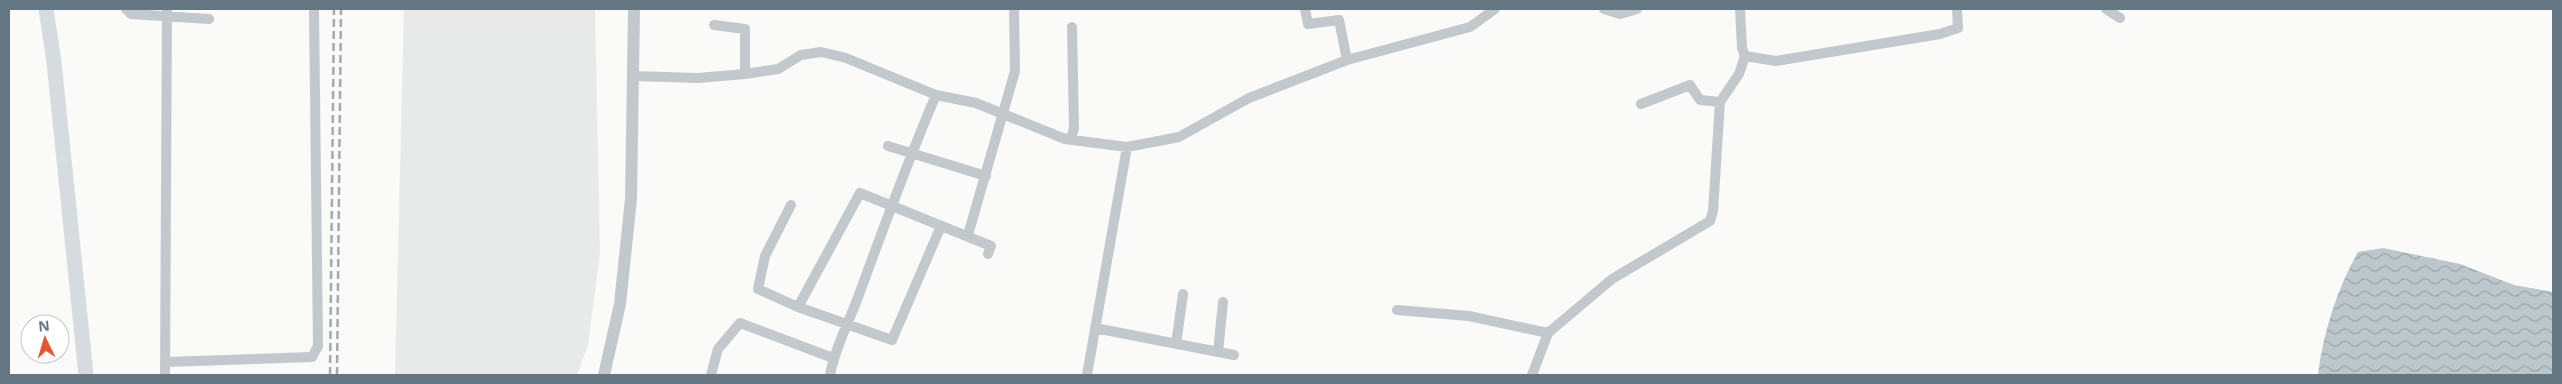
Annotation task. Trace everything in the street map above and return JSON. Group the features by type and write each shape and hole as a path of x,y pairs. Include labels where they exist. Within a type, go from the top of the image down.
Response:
{"main road":[{"path":"46,9 54,62 86,375"},
{"path":"56,9 64,63 96,375"}],"street":[{"path":"126,9 131,14 167,13 209,19"},
{"path":"165,362 312,357 318,346 314,9"},
{"path":"604,375 620,304 631,198 634,9"},
{"path":"968,235 1015,71 1014,9"},
{"path":"1305,9 1308,24 1340,20 1347,60"},
{"path":"633,76 698,78 745,74 778,68 801,55 822,52 846,58 936,95 976,103 1065,139 1127,147 1179,138 1248,98 1347,60 1470,26 1495,9"},
{"path":"1604,9 1620,14 1637,9"},
{"path":"1532,375 1548,333 1612,279 1710,221 1713,211 1720,102 1739,74 1745,56 1742,48 1740,9"},
{"path":"1745,56 1776,61 1940,34 1958,28 1956,9"},
{"path":"2106,9 2120,18"},
{"path":"165,375 167,13"},
{"path":"714,25 745,29 745,74"},
{"path":"1071,139 1074,128 1074,52 1072,27"},
{"path":"1641,104 1690,85 1700,100 1720,102"},
{"path":"830,375 833,358 848,324 910,154 936,95"},
{"path":"888,146 986,176"},
{"path":"1087,375 1127,147"},
{"path":"798,307 860,193 891,207 968,235 991,246 988,254"},
{"path":"791,205 765,256 758,289 798,307 892,340 941,226"},
{"path":"1176,344 1184,294"},
{"path":"1218,352 1223,302"},
{"path":"1397,310 1469,316 1548,333"},
{"path":"712,375 718,349 740,323 833,358"},
{"path":"1095,328 1234,355"}],"shaded area":[{"path":"404,9 595,9 600,253 588,345 577,375 395,375"}],"water":[{"path":"2383,248 2460,264 2514,285 2553,292 2553,375 2318,375 2327,327 2337,296 2350,266 2358,252"}],"railway":[{"path":"330,375 334,9"},
{"path":"337,375 341,9"}]}
